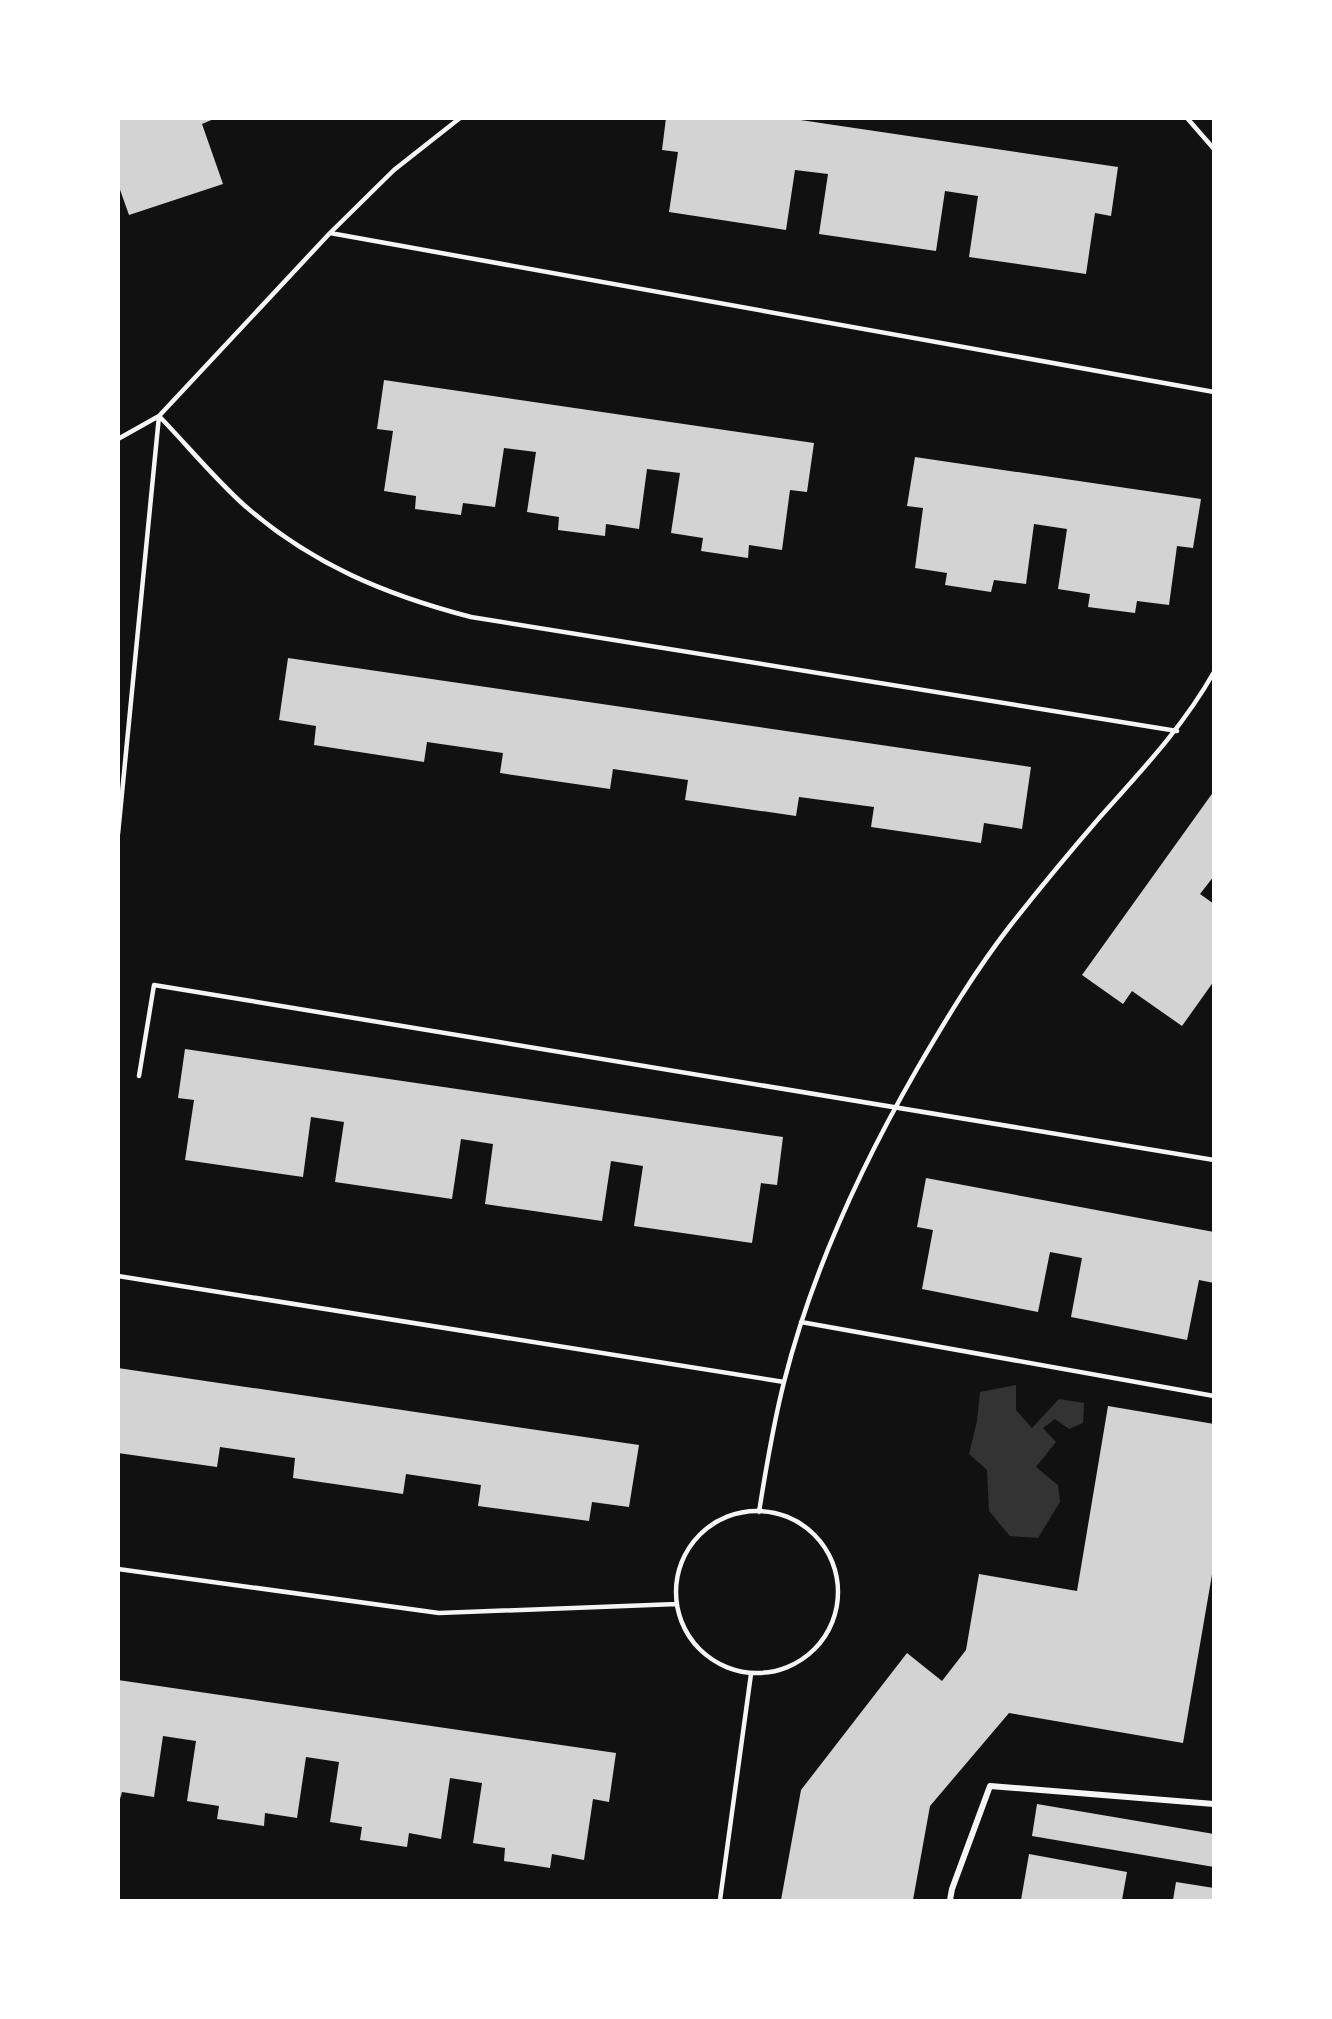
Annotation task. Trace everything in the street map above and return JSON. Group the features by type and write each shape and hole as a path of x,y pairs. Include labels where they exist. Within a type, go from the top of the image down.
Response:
{"street":[{"path":"950,1900 990,1786 1214,1804"}],"lane":[{"path":"118,439 159,416 330,233 394,170 460,118"},
{"path":"1187,118 1214,149"},
{"path":"330,233 1214,392"},
{"path":"159,416 243,504 276,531 349,576 430,606 471,617 1177,731"},
{"path":"118,834 159,416"},
{"path":"759,1512 784,1382 801,1322 827,1248 854,1187 895,1108 946,1019 1008,929 1076,844 1177,731 1214,672"},
{"path":"139,1076 154,985 1214,1160"},
{"path":"118,1276 784,1382"},
{"path":"801,1322 1214,1396"},
{"path":"746,1512 773,1512 799,1522 820,1539 834,1563 840,1590 836,1617 823,1641 810,1654 803,1660 778,1671 751,1674 728,1669 706,1657 690,1640 678,1615 677,1604 675,1587 682,1560 697,1537 719,1520 746,1512"},
{"path":"118,1569 439,1613 677,1604"},
{"path":"720,1900 751,1674"}],"shaded area":[{"path":"1016,1385 1016,1410 1032,1428 1059,1399 1084,1403 1083,1423 1069,1429 1055,1419 1043,1428 1056,1442 1036,1467 1058,1485 1060,1502 1038,1538 1010,1536 989,1511 987,1470 969,1454 977,1421 980,1392"}],"building":[{"path":"118,118 216,118 202,124 223,184 129,215 118,184"},
{"path":"666,118 787,118 1118,167 1111,216 1095,213 1086,274 969,257 978,196 945,191 936,251 819,234 828,174 795,170 786,230 669,212 678,152 662,150"},
{"path":"384,380 814,443 807,492 790,490 782,550 749,545 748,558 701,551 703,538 671,533 680,473 647,469 639,529 606,524 605,536 558,530 559,517 527,512 536,452 504,448 495,507 463,503 461,515 415,509 416,496 384,491 393,431 377,429"},
{"path":"915,457 1201,499 1193,548 1177,546 1169,605 1137,601 1135,613 1088,607 1090,594 1058,589 1067,529 1034,524 1026,584 994,580 991,592 945,585 947,573 915,568 923,508 907,506"},
{"path":"288,658 1031,767 1022,829 984,823 981,843 871,827 874,807 799,797 796,816 685,800 688,780 613,769 610,789 500,773 503,753 427,742 424,762 314,745 316,726 279,720"},
{"path":"1214,791 1214,876 1200,894 1214,904 1214,981 1182,1026 1132,991 1123,1004 1082,975"},
{"path":"185,1049 783,1137 777,1185 761,1183 752,1243 634,1226 643,1166 611,1161 602,1221 485,1204 493,1144 461,1139 452,1199 335,1182 344,1122 311,1117 303,1177 185,1160 194,1100 178,1098"},
{"path":"926,1178 1214,1232 1214,1283 1199,1280 1187,1340 1071,1317 1082,1258 1050,1252 1038,1312 922,1289 933,1230 917,1227"},
{"path":"118,1368 639,1445 629,1507 592,1502 589,1521 478,1506 481,1485 406,1474 403,1494 293,1478 295,1458 220,1447 217,1467 118,1453"},
{"path":"1108,1406 1214,1424 1214,1563 1183,1743 1009,1713 930,1806 913,1900 781,1900 801,1790 907,1653 942,1681 966,1650 979,1574 1077,1591"},
{"path":"118,1680 616,1753 609,1802 593,1799 584,1860 552,1854 550,1868 504,1861 505,1848 473,1843 482,1783 450,1778 441,1839 409,1833 407,1847 360,1840 362,1827 330,1822 339,1762 306,1757 297,1818 265,1813 264,1826 217,1819 219,1806 187,1801 196,1741 163,1736 154,1797 122,1792 118,1806"},
{"path":"1037,1804 1214,1834 1214,1867 1032,1836"},
{"path":"1029,1854 1127,1872 1122,1900 1021,1900"},
{"path":"1176,1882 1214,1888 1214,1900 1173,1900"}]}
